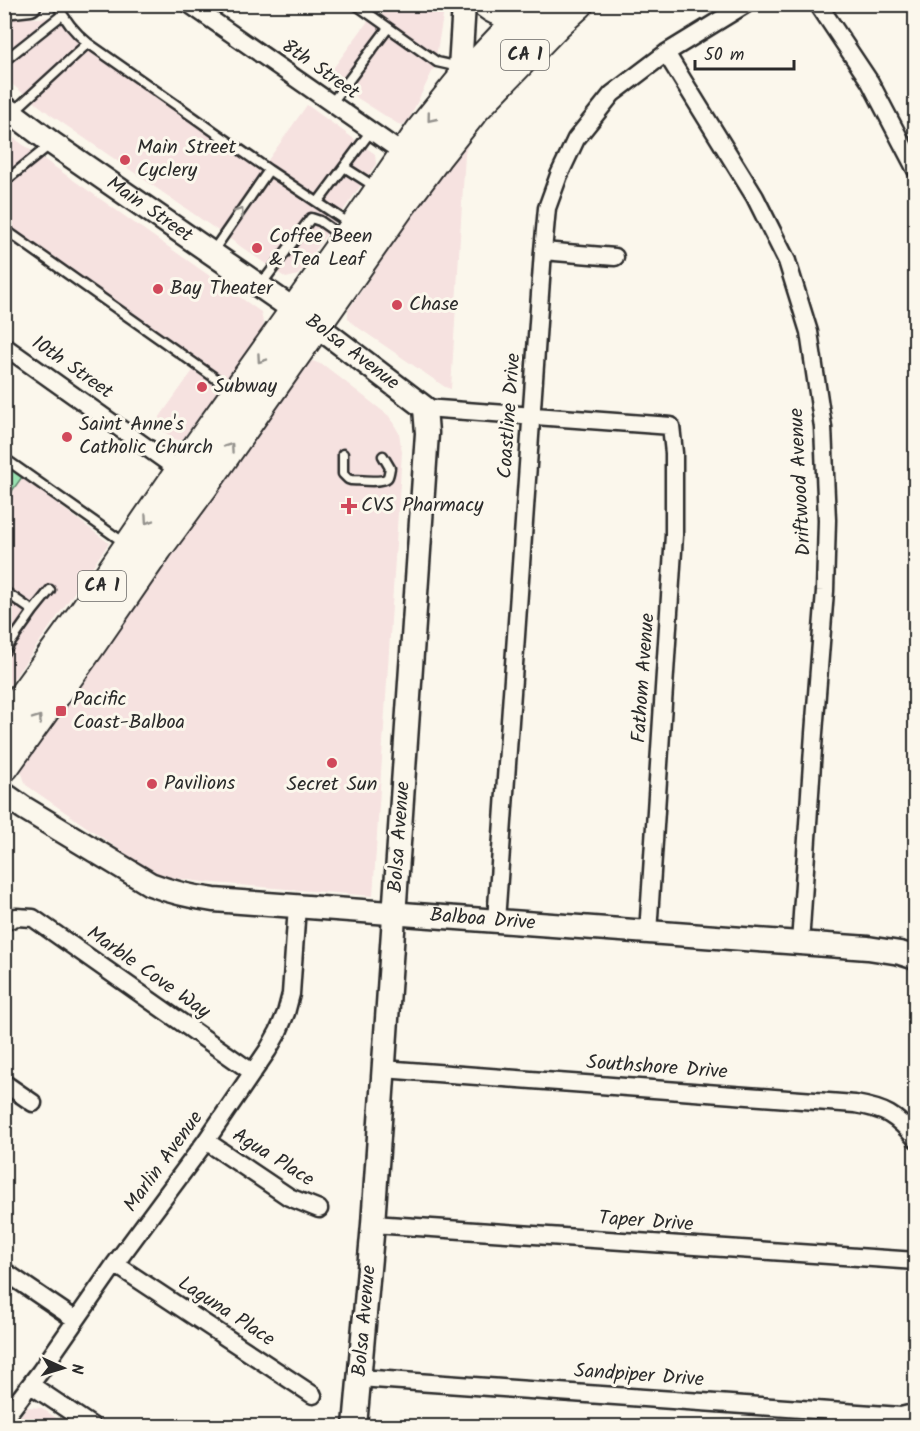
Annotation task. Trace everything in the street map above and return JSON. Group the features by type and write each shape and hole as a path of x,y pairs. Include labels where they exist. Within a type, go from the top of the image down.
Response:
{"highway":[{"path":"488,4 508,12 521,4"},
{"name":"CA 1","path":"8,712 83,614 129,546 192,479 416,161 421,131 465,86 505,35 537,4"},
{"name":"CA 1","path":"465,86 556,24 578,4"},
{"name":"CA 1","path":"4,766 157,548 237,394 305,319 351,233 380,190 416,161"}],"main road":[{"path":"4,7 39,4"},
{"path":"464,4 465,86"},
{"name":"Main Street","path":"8,110 305,319"},
{"name":"Bolsa Avenue","path":"305,319 425,408 427,433 373,1224 356,1426"},
{"name":"Balboa Drive","path":"4,794 150,884 192,897 868,948 915,958"}],"street":[{"name":"8th Street","path":"189,4 416,161"},
{"name":"Coastline Drive","path":"496,921 547,208 559,174 576,139 612,94 666,53 746,4"},
{"path":"818,4 870,82 915,170"},
{"name":"Driftwood Avenue","path":"666,53 755,197 787,261 811,344 823,426 827,520 825,591 800,944"},
{"path":"543,251 615,257"},
{"name":"10th Street","path":"4,346 192,479"},
{"path":"425,408 531,416"},
{"name":"Fathom Avenue","path":"531,416 671,426 674,453 674,535 648,933"},
{"name":"Marlin Avenue","path":"4,1419 31,1385 206,1141 268,1050 286,1013 291,994 297,906"},
{"name":"Marble Cove Way","path":"10,920 33,918 252,1072"},
{"name":"Southshore Drive","path":"383,1069 855,1104 876,1107 890,1115 915,1139"},
{"path":"4,1083 33,1103"},
{"name":"Agua Place","path":"206,1141 289,1197 319,1209"},
{"name":"Taper Drive","path":"373,1224 915,1261"},
{"name":"Laguna Place","path":"116,1264 312,1395"},
{"path":"4,1271 76,1320"},
{"name":"Sandpiper Drive","path":"359,1378 901,1416 915,1411"},
{"path":"31,1385 92,1426"}],"lane":[{"path":"57,4 74,32 88,43 318,202 351,233"},
{"path":"355,4 437,62 465,86"},
{"path":"5,61 62,15"},
{"path":"331,104 388,28"},
{"path":"8,110 88,43"},
{"path":"318,202 371,131"},
{"path":"4,182 52,142"},
{"path":"344,167 380,190"},
{"path":"211,254 269,170"},
{"path":"259,287 311,219 351,233"},
{"path":"4,230 237,394"},
{"path":"343,454 342,474 351,480 380,481 386,479 390,468 383,456"},
{"path":"4,458 129,546"},
{"path":"4,652 50,590"},
{"path":"4,591 33,611"}],"shaded area":[{"path":"389,5 445,5 434,68 409,119 403,125 326,78 368,21 374,25"},
{"path":"67,16 80,33 266,163 307,105 375,154 376,164 298,275 286,278 51,115 5,79 4,18"},
{"path":"5,132 261,312 264,328 182,440 176,440 154,425 194,369 5,234"},
{"path":"470,137 465,154 451,389 353,324 348,318 348,310 456,152"},
{"path":"313,361 325,366 389,416 399,433 402,452 373,896 202,882 156,875 26,785 21,771 290,379 304,365"},
{"path":"22,477 109,543 5,691 5,501"},
{"path":"27,1407 42,1408 67,1426 13,1426"}],"green space":[{"path":"5,465 22,477 5,501"}],"place":[{"name":"Main Street Cyclery","path":"125,160"},
{"name":"Coffee Been & Tea Leaf","path":"257,248"},
{"name":"Bay Theater","path":"158,289"},
{"name":"Chase","path":"397,305"},
{"name":"Subway","path":"202,387"},
{"name":"Saint Anne's Catholic Church","path":"67,437"},
{"name":"CVS Pharmacy","path":"349,506"},
{"name":"Pacific Coast-Balboa","path":"61,711"},
{"name":"Secret Sun","path":"332,763"},
{"name":"Pavilions","path":"152,784"}]}
